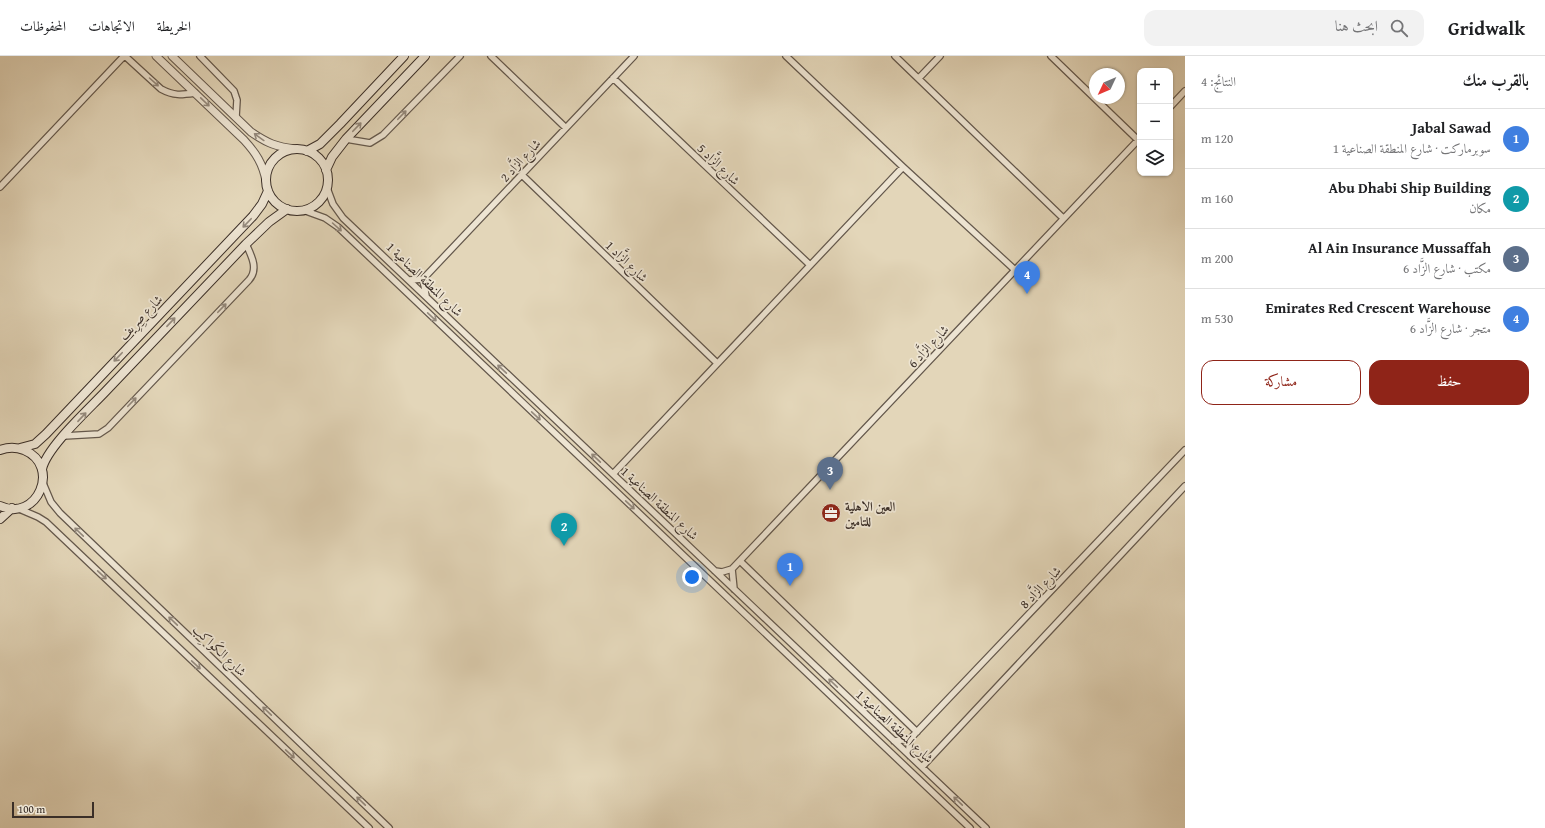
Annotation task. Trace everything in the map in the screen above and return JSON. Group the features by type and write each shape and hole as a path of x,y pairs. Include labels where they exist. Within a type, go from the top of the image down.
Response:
{"main road":[{"path":"307,151 320,144 404,56"},
{"path":"326,170 332,157 346,139 425,56"},
{"path":"296,149 307,151 315,155 322,162 326,170 328,182 327,188 318,203 311,208 303,210 287,209 276,202 268,191 266,181 267,172 274,159 286,151 296,149"},
{"name":"شارع صِرِيف","path":"20,448 34,444 46,434 253,216 262,204 268,191"},
{"name":"شارع صِرِيف","path":"42,469 47,456 64,436 246,244 269,222 287,209"},
{"path":"0,450 10,447 20,448 31,454 42,469 43,483 38,495 29,504 14,508 0,506"},
{"path":"0,519 14,508"}],"street":[{"path":"0,187 124,56 161,89 168,93 177,95 195,93"},
{"path":"156,56 254,151 264,171 266,181"},
{"path":"172,56 251,132 264,141 281,148 296,149"},
{"path":"200,56 234,91 237,100 236,117"},
{"path":"346,139 370,143 383,135 460,56"},
{"path":"491,56 566,128"},
{"name":"شارع الزَّاد 2","path":"423,278 634,56"},
{"path":"786,56 1014,270"},
{"path":"895,56 1063,218"},
{"path":"919,78 940,56"},
{"path":"1051,56 1137,137"},
{"name":"شارع الزَّاد 5","path":"613,78 810,265"},
{"path":"1173,104 1185,91"},
{"name":"شارع الزَّاد 6","path":"732,569 1138,140"},
{"path":"612,474 903,167"},
{"name":"شارع الزَّاد 1","path":"522,175 717,363"},
{"name":"شارع المنطقة الصناعية 1","path":"327,188 333,204 343,218 986,828"},
{"name":"شارع المنطقة الصناعية 1","path":"303,210 325,218 338,227 970,828"},
{"path":"64,436 99,434 108,428 249,280 253,272 253,260 246,244"},
{"path":"409,280 423,278 427,297"},
{"path":"0,446 10,447"},
{"name":"شارع الزَّاد 8","path":"910,739 1185,450"},
{"name":"شارع الكَواكِب","path":"43,483 51,502 60,513 389,828"},
{"path":"922,767 1185,486"},
{"name":"شارع الكَواكِب","path":"14,508 38,517 46,522 369,828"},
{"path":"740,561 917,732"},
{"path":"716,572 726,572 732,569 734,590"},
{"path":"894,741 910,739 910,756"}],"place":[{"name":"Emirates Red Crescent Warehouse","path":"1027,294"},
{"name":"Al Ain Insurance Mussaffah","path":"830,490"},
{"name":"العين الاهلية للتامين","path":"831,513"},
{"name":"Abu Dhabi Ship Building","path":"564,546"},
{"name":"Jabal Sawad","path":"790,586"}]}
